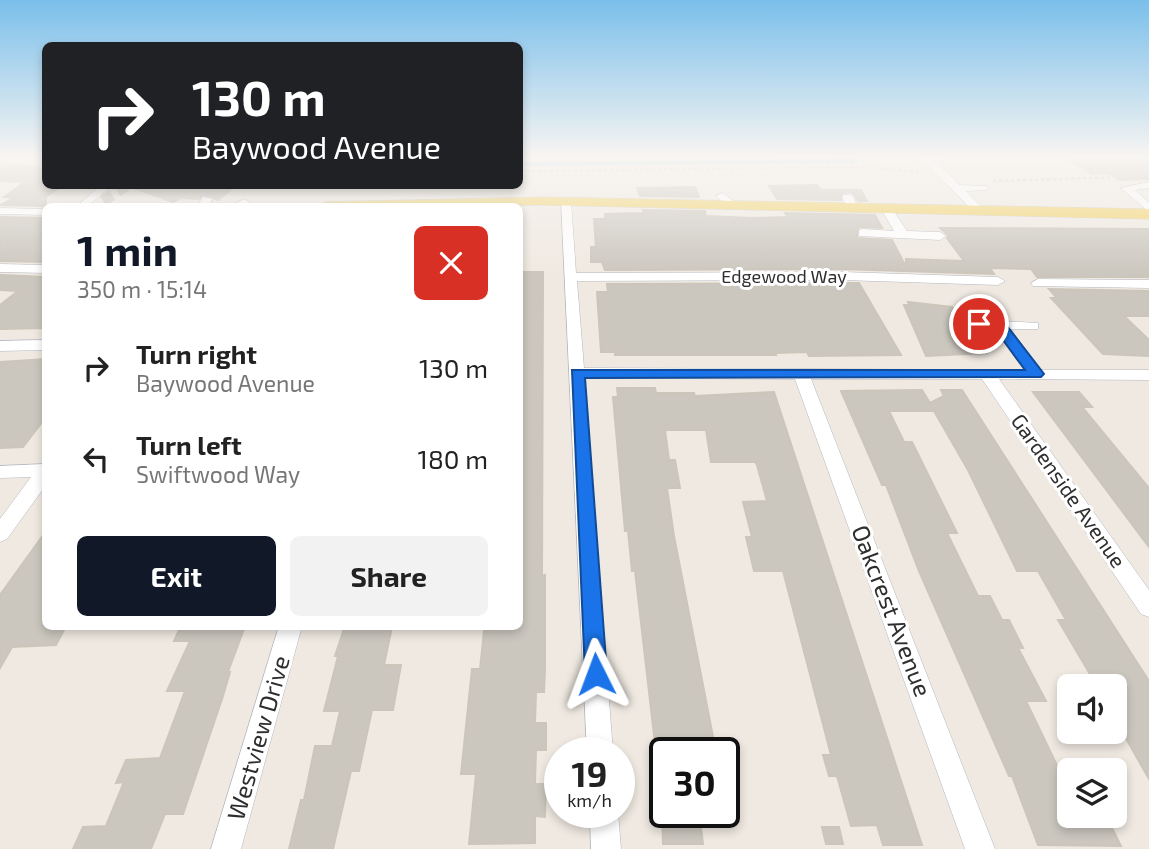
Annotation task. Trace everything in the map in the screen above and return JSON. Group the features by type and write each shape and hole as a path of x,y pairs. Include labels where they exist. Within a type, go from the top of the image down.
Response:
{"main road":[{"path":"475,203 495,197 565,201 617,198 850,202 887,209 913,205 979,211 1149,214"},
{"path":"374,203 391,199 456,203"}],"street":[{"path":"964,196 979,211"},
{"path":"1134,196 1149,209"},
{"path":"565,201 599,737"},
{"path":"887,209 903,235"},
{"path":"0,211 42,212"},
{"path":"863,233 940,236"},
{"path":"0,268 42,269"},
{"name":"Edgewood Way","path":"570,277 842,276 998,281"},
{"path":"1038,283 1149,284"},
{"path":"960,323 1033,326"},
{"path":"999,325 1036,374"},
{"path":"0,346 42,345"},
{"path":"578,373 1149,375"},
{"name":"Oakcrest Avenue","path":"801,374 980,849"},
{"name":"Gardenside Avenue","path":"987,374 1149,608"},
{"path":"0,472 42,470"},
{"path":"0,534 42,474"},
{"name":"Westview Drive","path":"226,849 290,630"},
{"path":"605,828 606,849"}],"building":[{"path":"48,196 42,206 1,205 14,197 4,197"},
{"path":"155,196 202,196 199,199 181,198 173,202"},
{"path":"208,196 223,196 218,200"},
{"path":"640,196 698,196 699,197"},
{"path":"775,196 842,196 841,200 777,199"},
{"path":"854,196 864,196 867,201 858,201"},
{"path":"643,210 705,211 706,216 751,218 788,217 785,213 875,215 882,228 858,227 857,238 892,240 906,267 906,259 964,261 947,238 948,235 940,228 1149,229 1149,277 1037,277 1031,269 990,268 994,274 842,269 605,270 602,262 591,262 591,247 596,247 594,219 605,219 605,214 644,213"},
{"path":"0,217 42,218 42,262 0,261"},
{"path":"523,272 543,272 542,576 545,575 545,668 544,692 536,692 535,723 546,723 546,737 544,750 536,750 535,784 544,784 544,817 535,816 535,843 469,844 476,774 461,774 472,669 480,669 484,631 523,630"},
{"path":"0,275 42,277 42,328 0,329 0,305 18,291 0,290"},
{"path":"859,283 901,355 809,356 807,352 775,353 776,355 615,355 615,352 601,352 597,292 608,292 607,284"},
{"path":"1049,289 1149,291 1149,316 1124,316 1149,340 1149,356 1103,354 1051,298 1057,298"},
{"path":"908,302 952,307 959,317 953,318 953,328 969,330 986,353 926,356 904,305 909,305"},
{"path":"42,359 42,422 23,447 0,448 0,362"},
{"path":"617,388 655,388 656,393 694,393 695,396 774,392 922,845 883,845 877,825 851,826 837,776 829,776 823,755 831,755 783,571 754,571 746,537 752,537 743,502 767,501 757,465 755,462 711,462 706,430 665,430 669,460 675,460 680,488 667,488 674,536 713,737 654,737 635,571 632,571 628,531 625,531 613,397 618,397"},
{"path":"922,390 930,403 944,396 941,390 962,390 1149,681 1149,779 1127,740 1127,674 1090,674 1058,620 1066,620 1038,571 1017,571 968,470 934,411 889,411 904,442 912,442 957,533 947,533 978,596 990,596 1002,620 1009,620 1023,648 1018,648 1046,701 1026,701 1057,765 1057,828 1112,828 1121,846 1038,845 1012,776 1009,776 919,571 886,485 882,485 841,391"},
{"path":"1033,392 1079,392 1092,407 1082,407 1149,488 1149,547"},
{"path":"42,537 42,630 64,630 56,645 12,647 0,668 0,595"},
{"path":"179,630 244,630 183,814 165,814 151,849 73,849 83,827 106,826 124,782 116,783 126,760 160,758 185,691 167,691 190,641 174,641"},
{"path":"344,630 391,630 384,665 401,665 393,710 372,710 359,771 351,771 333,849 289,849 301,800 304,800 315,746 332,746 340,711 324,711 338,656 335,656"},
{"path":"822,827 839,827 843,844 826,844"},
{"path":"662,828 701,828 703,844 663,844"}],"tunnel":[{"path":"103,201 111,196"},
{"path":"207,199 210,196"}],"route":[{"path":"596,674 578,373 1036,374 999,325 979,324"}]}
